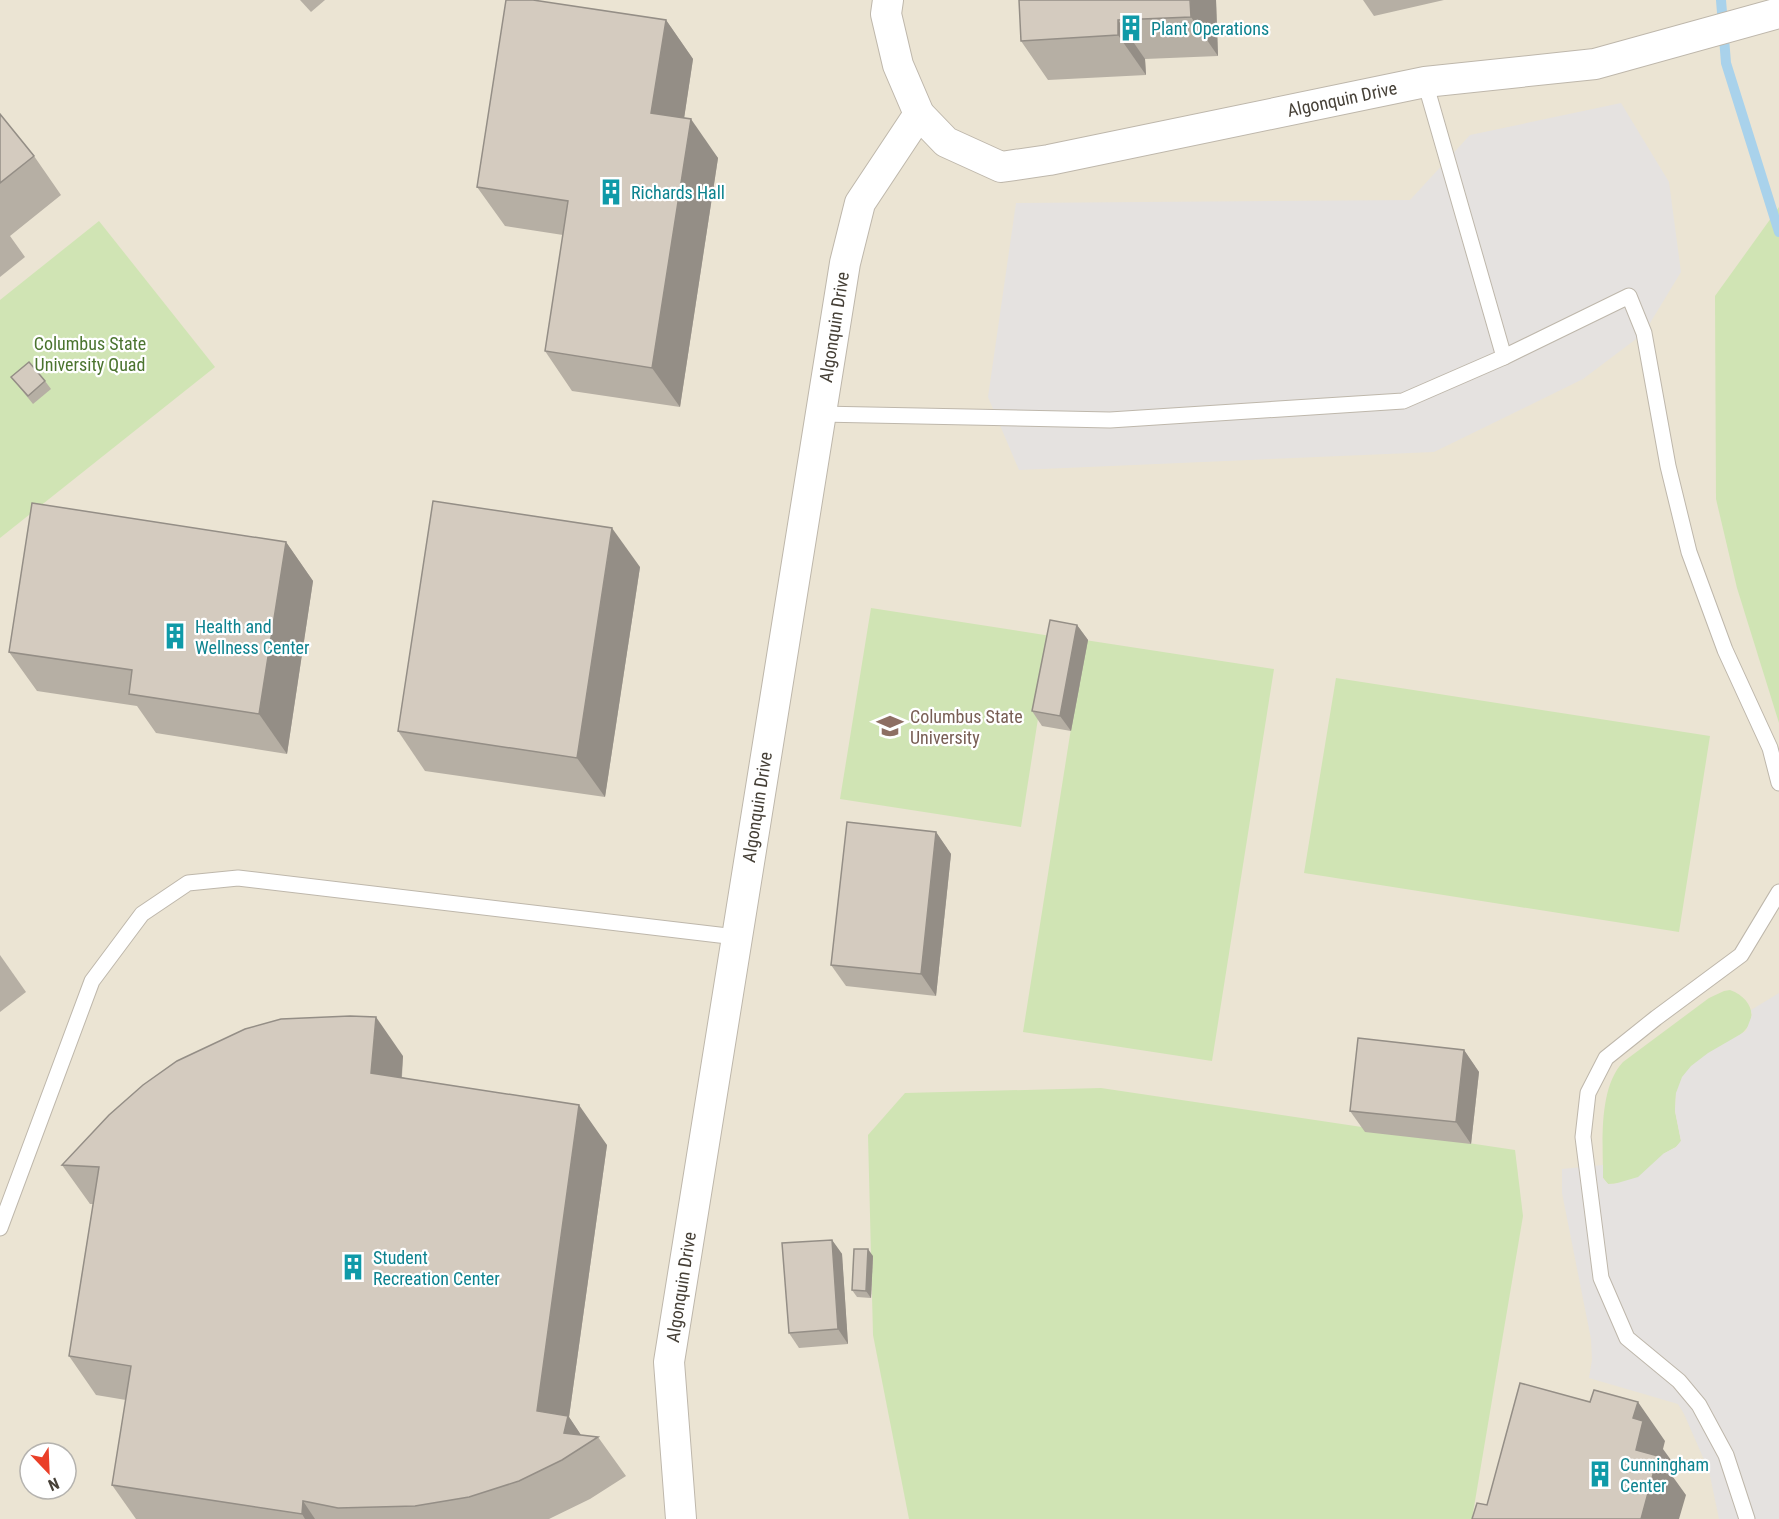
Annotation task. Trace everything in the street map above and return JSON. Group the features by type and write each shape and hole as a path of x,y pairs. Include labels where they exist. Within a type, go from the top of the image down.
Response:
{"street":[{"name":"Algonquin Drive","path":"888,0 886,14 898,65 919,114 946,142 1001,167 1049,160 1425,82 1595,64 1779,13"},
{"name":"Algonquin Drive","path":"681,1519 669,1362 845,263 860,203 919,114"}],"lane":[{"path":"1425,82 1504,357"},
{"path":"820,414 1110,420 1403,401 1504,357 1629,296 1644,333 1668,466 1689,552 1725,651 1770,748 1779,783"},
{"path":"0,1228 92,981 142,914 188,883 238,878 736,937"},
{"path":"1747,1519 1726,1455 1699,1405 1679,1382 1627,1338 1601,1278 1583,1137 1588,1093 1606,1058 1741,955 1779,892"}],"shaded area":[{"name":"Columbus State University","path":"0,0 1779,0 1779,1519 0,1519"},
{"path":"1621,103 1669,182 1681,272 1644,333 1583,379 1434,452 1019,470 988,397 1016,203 1410,200 1470,135"},
{"path":"1779,993 1779,1519 1719,1519 1709,1471 1678,1404 1589,1378 1592,1360 1591,1339 1562,1193 1562,1169 1603,1165 1603,1178 1608,1184 1614,1184 1638,1177 1663,1154 1676,1147 1681,1141 1675,1111 1676,1093 1682,1077 1691,1066 1708,1053 1746,1031 1752,1015 1751,1010"}],"green space":[{"path":"1779,207 1779,723 1737,588 1716,499 1715,296"},
{"name":"Columbus State University Quad","path":"99,221 215,367 0,538 0,300"},
{"path":"871,608 1051,636 1021,827 840,799"},
{"path":"1085,640 1274,669 1212,1061 1023,1032"},
{"path":"1336,678 1710,736 1679,932 1304,873"},
{"path":"1730,990 1738,994 1749,1005 1751,1018 1749,1025 1676,1093 1675,1111 1681,1141 1676,1147 1663,1154 1779,1372 1630,1180 1608,1184 1603,1178 1604,1117 1609,1087 1615,1073 1623,1062 1709,998"},
{"path":"1101,1088 1515,1150 1523,1216 1472,1519 909,1519 873,1335 868,1135 905,1093"}],"building":[{"name":"Richards Hall","path":"506,0 533,0 666,20 651,113 691,119 652,368 545,351 568,201 477,187"},
{"path":"1019,0 1190,0 1191,17 1118,20 1118,35 1021,41"},
{"path":"0,114 34,156 0,183"},
{"path":"29,362 45,381 28,396 11,377"},
{"path":"433,501 612,528 577,758 398,731"},
{"name":"Health and Wellness Center","path":"32,503 286,542 259,714 129,694 132,670 9,652"},
{"path":"1050,620 1077,625 1060,716 1032,711"},
{"path":"847,822 936,832 921,974 831,965"},
{"name":"Student Recreation Center","path":"376,1017 371,1073 579,1105 537,1411 568,1416 564,1433 598,1437 562,1460 519,1481 469,1497 415,1506 338,1508 303,1501 302,1514 112,1485 131,1366 69,1356 99,1167 62,1165 109,1115 143,1085 177,1061 245,1029 281,1019"},
{"path":"1358,1038 1464,1050 1456,1122 1350,1111"},
{"path":"832,1240 838,1329 789,1333 782,1243"},
{"path":"854,1249 868,1249 866,1291 852,1290"},
{"path":"1520,1383 1590,1402 1594,1390 1638,1402 1633,1418 1643,1421 1636,1450 1658,1456 1641,1519 1472,1519 1477,1503 1487,1505"}],"waterway":[{"path":"1721,0 1726,63 1779,232"}],"place":[{"name":"Plant Operations","path":"1131,28"},
{"name":"Richards Hall","path":"611,192"},
{"name":"Health and Wellness Center","path":"175,636"},
{"name":"Columbus State University","path":"890,726"},
{"name":"Student Recreation Center","path":"353,1267"},
{"name":"Cunningham Center","path":"1600,1474"}]}
